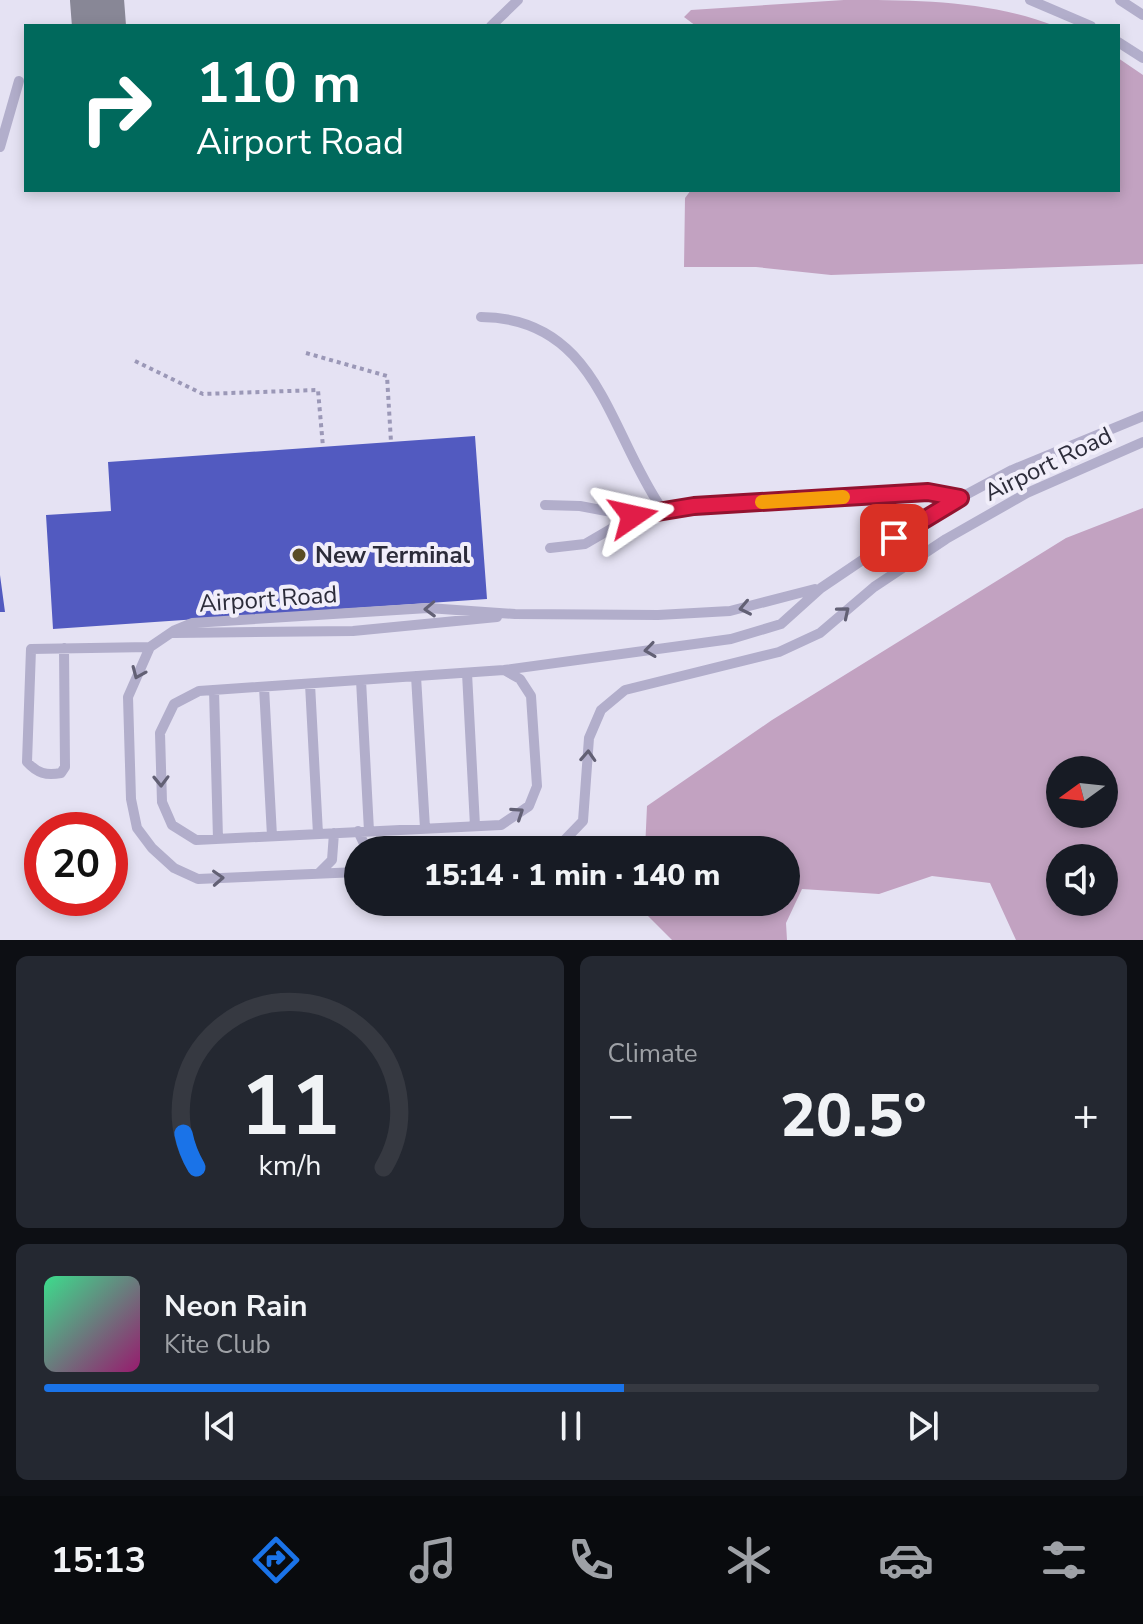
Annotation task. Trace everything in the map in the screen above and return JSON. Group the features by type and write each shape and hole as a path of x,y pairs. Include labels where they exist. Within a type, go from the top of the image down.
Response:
{"lane":[{"path":"493,24 518,0"},
{"path":"1030,0 1086,24"},
{"path":"1120,0 1143,15"},
{"path":"1120,43 1143,58"},
{"path":"0,147 19,81"},
{"path":"481,317 519,321 545,330 570,349 588,371 636,467 662,509"},
{"name":"Airport Road","path":"504,670 520,679 531,696 537,786 529,806 501,825 196,840 172,825 162,802 160,733 174,704 199,691 504,670 731,639 781,624 821,588 960,498 1012,470 1143,416"},
{"name":"Airport Road","path":"569,836 583,821 589,738 601,710 625,690 779,652 820,633 874,587 946,539 1027,493 1143,442"},
{"path":"550,548 585,544 633,516 662,509 928,492 960,498"},
{"path":"545,505 580,506 633,516"},
{"name":"Airport Road","path":"150,647 192,623 428,608 515,614 658,615 730,611 821,588"},
{"path":"172,633 353,631 515,614"},
{"path":"64,648 65,767 61,773 51,775 35,771 27,762 31,649 64,648 150,647 128,697 131,799 137,828 152,848 174,868 198,879 344,873"},
{"path":"467,673 475,826"},
{"path":"416,676 425,828"},
{"path":"361,680 365,836"},
{"path":"310,684 318,834"},
{"path":"264,687 272,836"},
{"path":"214,690 218,839"},
{"path":"293,875 320,873 332,860 334,833"}],"path":[{"path":"306,353 387,376 391,442"},
{"path":"135,361 203,394 318,390 323,447"}],"shaded area":[{"path":"844,0 924,1 977,6 1049,24 693,24 684,17 691,10"},
{"path":"1120,59 1143,75 1143,264 831,275 756,267 684,267 685,198 690,192 1120,192"},
{"path":"1143,508 1143,940 1016,940 990,883 932,876 879,894 802,889 800,893 800,836 646,836 647,806 772,720 1066,538"},
{"path":"648,916 789,916 786,923 787,940 672,940"}],"building":[{"name":"New Terminal","path":"475,436 487,599 53,629 46,515 111,511 108,462"},
{"path":"0,575 5,612 0,612"}],"taxiway":[{"path":"97,0 99,24"}],"slow traffic":[{"path":"762,502 843,497"}],"place":[{"name":"New Terminal","path":"299,555"}],"route":[{"path":"633,516 694,506 928,492 960,498 894,538"}]}
